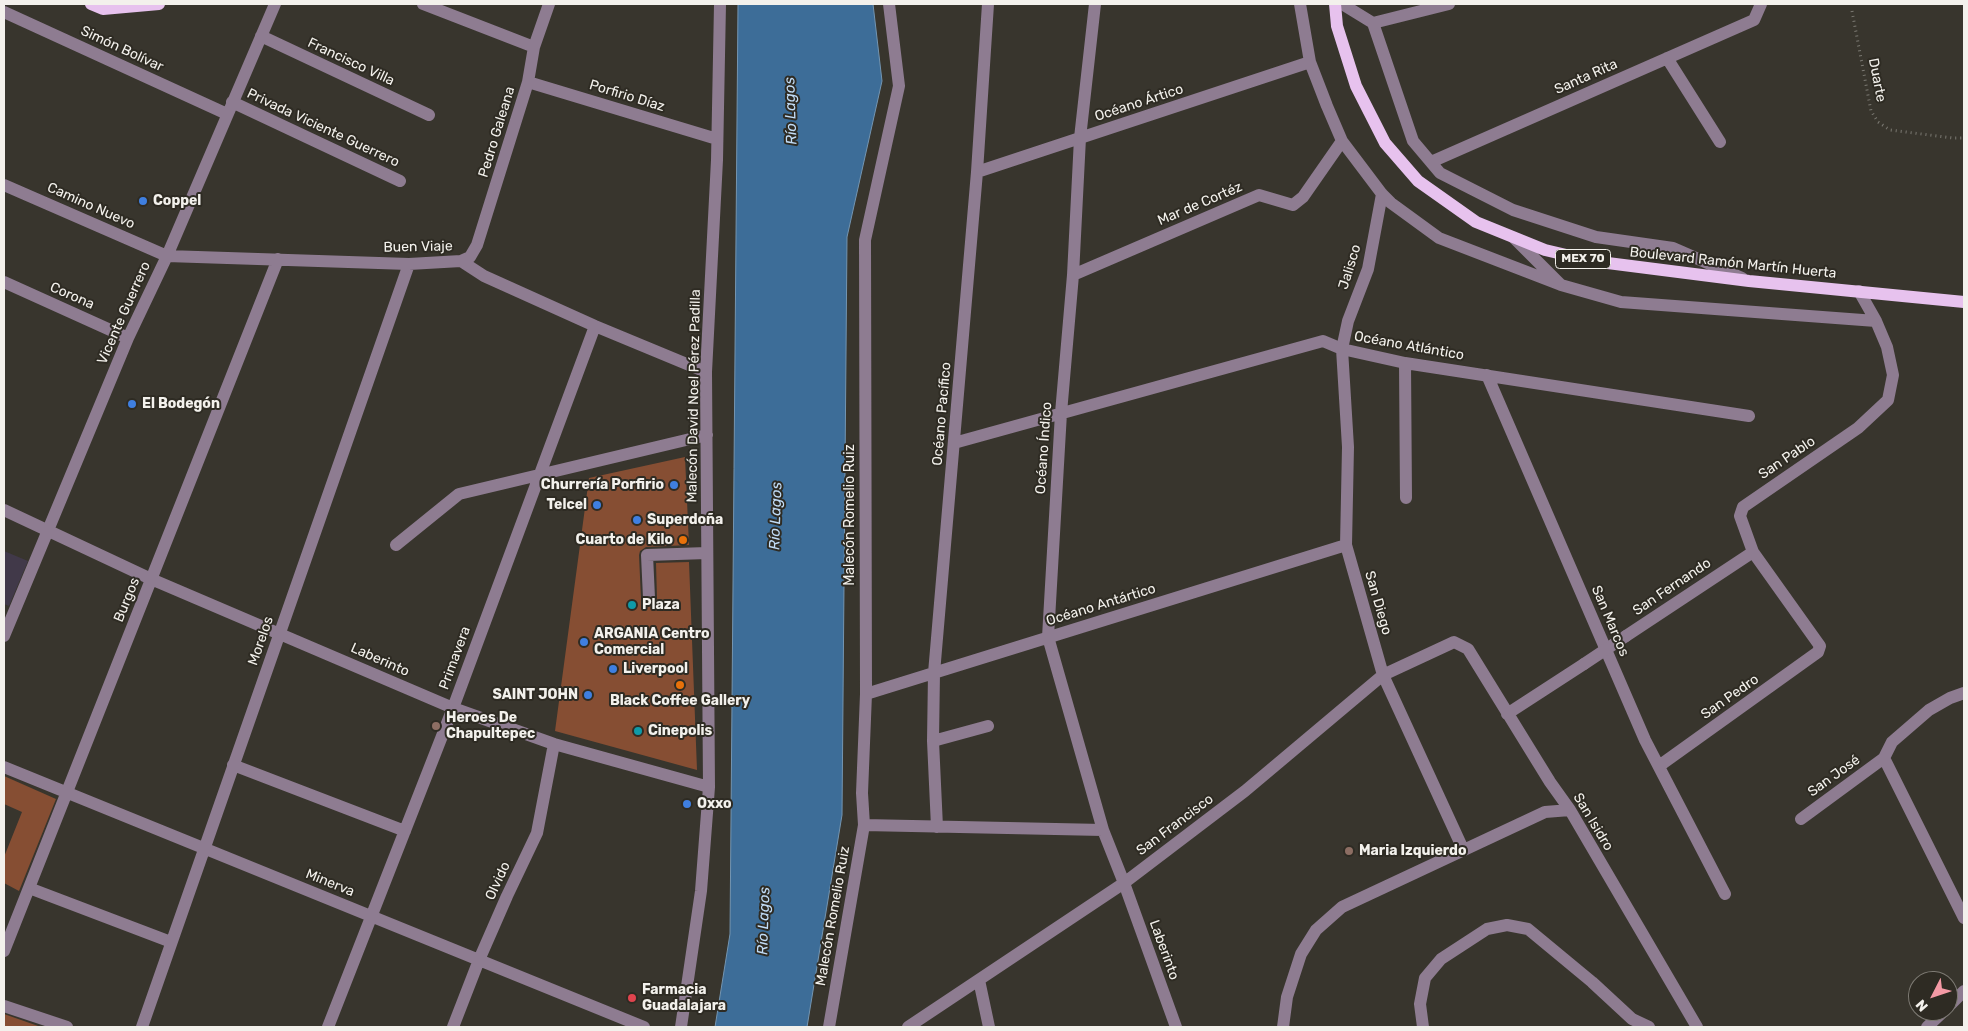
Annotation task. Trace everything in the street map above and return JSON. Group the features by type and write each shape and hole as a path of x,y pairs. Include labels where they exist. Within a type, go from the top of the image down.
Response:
{"main road":[{"path":"91,4 103,9 159,4"},
{"name":"Boulevard Ramón Martín Huerta","path":"1335,4 1337,26 1356,86 1385,143 1418,181 1476,222 1545,250 1592,261 1748,281 1964,302"}],"street":[{"name":"Vicente Guerrero","path":"4,636 128,338 167,256 275,4"},
{"path":"423,4 534,48"},
{"name":"Pedro Galeana","path":"460,261 470,257 477,245 528,82 534,48 548,4"},
{"name":"Malecón David Noel Pérez Padilla","path":"681,1027 701,892 709,787 706,372 717,139 720,4"},
{"name":"Malecón Romelio Ruiz","path":"829,1027 864,825 862,793 866,694 865,240 899,86 890,4"},
{"name":"Océano Pacífico","path":"937,827 933,741 934,673 977,172 988,4"},
{"name":"Océano Índico","path":"1095,4 1080,138 1073,275 1061,413 1048,637 1103,830 1124,883"},
{"path":"1300,4 1310,62 1342,141 1382,194 1391,203 1439,238 1562,284 1621,302 1876,321"},
{"path":"1342,4 1373,23 1413,141 1440,173 1513,210 1596,237 1673,248 1748,281"},
{"path":"1373,23 1449,4"},
{"name":"Santa Rita","path":"1431,162 1754,20 1761,4"},
{"name":"Simón Bolívar","path":"4,12 230,108"},
{"name":"Francisco Villa","path":"261,36 429,115"},
{"path":"1667,58 1720,142"},
{"name":"Océano Ártico","path":"977,172 1310,62"},
{"name":"Porfirio Díaz","path":"528,82 717,139"},
{"name":"Privada Viciente Guerrero","path":"230,108 400,181"},
{"name":"Mar de Cortéz","path":"1073,275 1259,195 1293,205 1303,196 1342,141"},
{"name":"Camino Nuevo","path":"4,185 167,256"},
{"name":"Jalisco","path":"1342,349 1348,321 1368,269 1382,194"},
{"path":"1514,238 1562,284"},
{"name":"Buen Viaje","path":"167,256 409,264 460,261 484,276 706,372"},
{"name":"Burgos","path":"4,951 278,259"},
{"name":"Morelos","path":"142,1027 409,264"},
{"name":"Corona","path":"4,282 128,338"},
{"name":"San Pablo","path":"1818,652 1820,646 1752,552 1740,516 1743,507 1858,428 1888,400 1893,376 1887,347 1876,321 1859,291"},
{"name":"Primavera","path":"328,1027 453,708 596,326"},
{"name":"Océano Atlántico","path":"954,443 1323,342 1342,349 1405,363 1487,374 1749,416"},
{"name":"San Diego","path":"1342,349 1348,447 1346,545 1383,675 1463,849"},
{"path":"1405,363 1406,498"},
{"name":"San Marcos","path":"1487,374 1644,740 1725,894"},
{"path":"396,545 459,494 707,435"},
{"name":"Laberinto","path":"4,510 151,579 453,708 554,744 709,787"},
{"name":"Océano Antártico","path":"866,694 1346,545"},
{"name":"San Fernando","path":"1507,714 1752,552"},
{"path":"649,598 647,555 707,553"},
{"name":"San Francisco","path":"908,1027 1124,883 1245,791 1383,675 1454,642"},
{"name":"San Isidro","path":"1454,642 1468,649 1507,714 1570,810 1697,1027"},
{"name":"San Pedro","path":"1659,766 1818,652"},
{"path":"1964,693 1950,698 1930,710 1892,742 1884,758 1964,918"},
{"path":"933,741 988,726"},
{"name":"Olvido","path":"453,1027 507,896 538,833 554,744"},
{"name":"San José","path":"1801,819 1884,758"},
{"path":"234,765 405,831"},
{"name":"Minerva","path":"4,767 644,1027"},
{"path":"1283,1027 1286,997 1301,954 1316,930 1342,907 1545,812 1570,810"},
{"path":"864,825 1103,830"},
{"name":"Laberinto","path":"1124,883 1176,1027"},
{"path":"29,888 172,942"},
{"path":"1424,1027 1420,1004 1425,978 1441,959 1487,929 1507,925 1528,930 1592,982 1632,1019 1649,1027"},
{"path":"979,980 990,1027"},
{"path":"4,1006 67,1027"}],"path":[{"name":"Duarte","path":"1852,11 1872,111 1878,122 1890,130 1964,138"}],"shaded area":[{"path":"4,551 28,561 9,606 4,604"}],"water":[{"name":"Río Lagos","path":"738,4 873,4 882,81 847,237 842,815 807,1027 715,1027 730,934"}],"building":[{"name":"Plaza","path":"685,457 689,545 646,547 640,551 639,555 641,599 642,603 649,606 654,605 657,598 656,563 689,562 697,770 555,731 589,478"},
{"path":"4,776 56,799 19,891 4,883 4,857 22,812 4,804"},
{"path":"4,1014 41,1027 4,1027"}],"place":[{"name":"Coppel","path":"143,201"},
{"name":"El Bodegón","path":"132,404"},
{"name":"Churrería Porfirio","path":"674,485"},
{"name":"Telcel","path":"597,505"},
{"name":"Superdoña","path":"637,520"},
{"name":"Cuarto de Kilo","path":"683,540"},
{"name":"Plaza","path":"632,605"},
{"name":"ARGANIA Centro Comercial","path":"584,642"},
{"name":"Liverpool","path":"613,669"},
{"name":"Black Coffee Gallery","path":"680,685"},
{"name":"SAINT JOHN","path":"588,695"},
{"name":"Heroes De Chapultepec","path":"436,726"},
{"name":"Cinepolis","path":"638,731"},
{"name":"Oxxo","path":"687,804"},
{"name":"Maria Izquierdo","path":"1349,851"},
{"name":"Farmacia Guadalajara","path":"632,998"}]}
